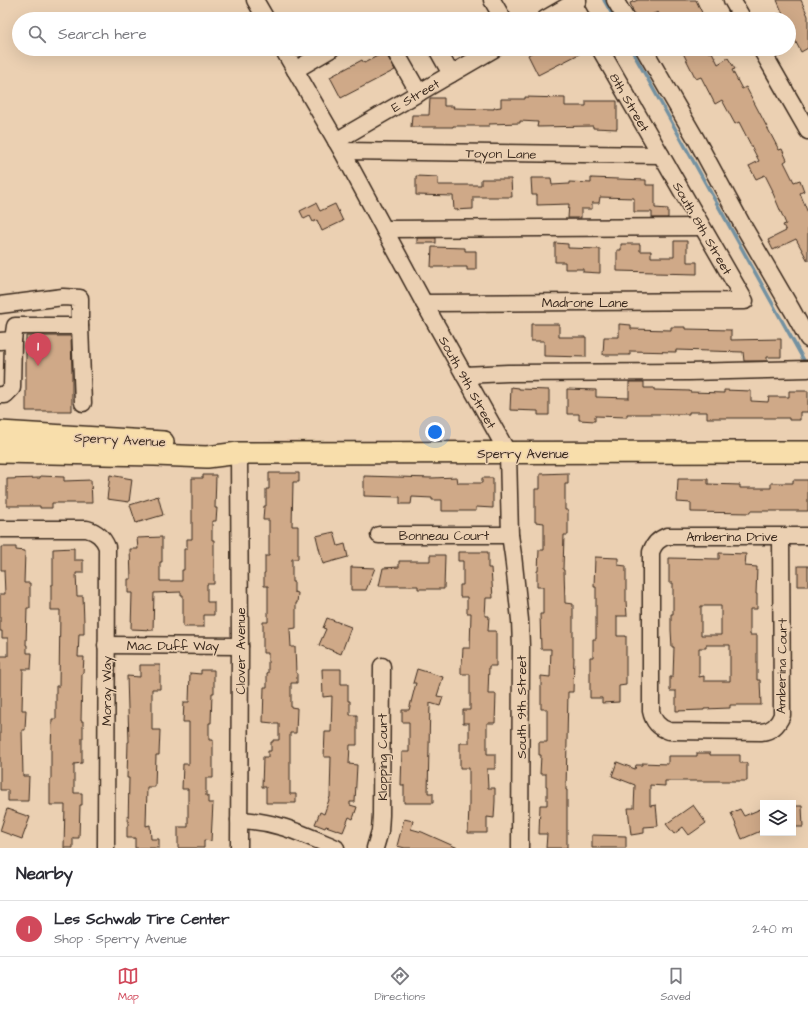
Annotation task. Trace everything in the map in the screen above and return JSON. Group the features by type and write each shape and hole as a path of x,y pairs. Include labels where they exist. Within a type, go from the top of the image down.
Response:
{"main road":[{"name":"Sperry Avenue","path":"0,432 210,444 238,453"},
{"name":"Sperry Avenue","path":"0,452 207,457 238,453 808,452"}],"street":[{"path":"255,0 262,12"},
{"path":"492,0 499,12"},
{"path":"615,0 622,12"},
{"path":"732,0 739,12"},
{"path":"557,12 576,1 580,12"},
{"name":"South 9th Street","path":"287,56 339,146 508,453 510,535 521,647 520,848"},
{"path":"295,70 320,56"},
{"path":"398,56 419,92"},
{"path":"441,56 451,74"},
{"name":"E Street","path":"339,146 419,92 482,56"},
{"name":"8th Street","path":"604,56 661,155"},
{"path":"648,56 808,339"},
{"path":"765,56 808,131"},
{"name":"Toyon Lane","path":"339,146 661,155"},
{"name":"South 8th Street","path":"661,155 745,301"},
{"path":"384,229 702,227"},
{"path":"0,395 5,395 12,388 7,304 62,297 80,298 83,403"},
{"name":"Madrone Lane","path":"424,302 745,301"},
{"path":"10,336 80,326"},
{"path":"464,375 808,369"},
{"name":"Clover Avenue","path":"238,453 240,646 239,848"},
{"name":"Moray Way","path":"0,529 87,529 94,531 100,536 105,541 107,547 106,848"},
{"name":"Bonneau Court","path":"379,535 510,535"},
{"name":"Amberina Drive","path":"657,541 667,536 808,536"},
{"name":"Amberina Court","path":"657,541 651,552 650,582 652,716 660,727 669,731 761,732 770,730 776,726 782,715 781,536"},
{"name":"Mac Duff Way","path":"106,645 240,646"},
{"name":"Klopping Court","path":"375,848 380,831 382,815 382,666"},
{"path":"239,820 268,822 291,829 336,848"}],"building":[{"path":"638,0 696,0 702,12 633,12 630,3"},
{"path":"777,0 801,0 808,16 808,48 801,52 796,42 796,12 782,12"},
{"path":"377,56 387,56 395,70 341,98 330,77 362,60 364,63"},
{"path":"528,56 575,56 538,75"},
{"path":"684,56 714,56 718,64 728,58 735,69 732,70 742,89 746,87 779,150 782,149 787,160 784,162 794,182 800,180 804,191 800,193 808,213 808,261 796,239 773,250 768,240 786,231 783,225 786,224 773,191 765,175 756,179 749,166 759,161 739,122 735,124 722,100 715,104 701,77 696,79"},
{"path":"525,97 565,98 565,106 586,106 586,101 617,101 617,129 593,128 593,126 537,127 538,122 520,121 520,123 489,124 489,126 411,127 412,115 429,115 430,98 444,98 444,106 454,106 453,108 494,109 501,107 501,99 525,99"},
{"path":"416,176 438,177 438,185 481,185 481,179 511,179 512,197 473,197 473,209 454,210 453,196 416,195"},
{"path":"531,178 551,178 552,185 569,184 569,182 591,183 591,178 646,180 646,185 655,185 655,208 668,209 668,218 652,218 652,212 634,212 634,198 600,197 599,203 592,203 592,209 581,209 581,218 568,218 569,204 537,205 537,195 532,195"},
{"path":"316,203 320,211 335,204 343,221 322,231 317,220 313,222 310,216 304,219 300,211"},
{"path":"417,238 436,238 436,243 417,243"},
{"path":"674,241 687,241 687,262 697,262 697,274 617,271 617,250 621,250 621,244 640,244 640,251 651,251 651,257 674,257"},
{"path":"555,243 568,244 568,248 600,249 600,273 583,272 583,269 565,269 565,262 555,262"},
{"path":"432,247 465,248 465,251 476,251 476,270 467,270 467,267 431,267"},
{"path":"531,324 559,324 559,337 586,337 586,357 544,356 544,341 531,341"},
{"path":"619,324 631,325 631,329 671,330 671,327 685,327 685,329 731,330 731,340 781,339 781,357 767,357 767,361 744,361 743,352 676,350 676,352 630,351 630,355 603,355 604,337 619,337"},
{"path":"26,336 71,336 72,411 26,411"},
{"path":"629,382 644,382 644,388 654,388 654,390 724,393 724,390 751,391 751,401 768,402 769,397 789,397 789,391 808,391 808,412 800,412 800,420 789,420 789,418 707,418 707,412 689,412 689,414 627,414 627,417 595,416 595,421 579,420 579,414 567,414 567,389 596,390 596,397 629,398"},
{"path":"511,387 519,389 549,390 549,415 538,415 538,411 510,410"},
{"path":"269,473 299,473 299,482 293,482 292,526 298,526 298,559 292,559 292,582 294,582 294,592 298,593 296,603 296,628 290,629 291,647 295,647 297,673 297,683 291,683 291,707 297,708 296,733 290,733 290,794 296,794 296,803 266,803 266,787 262,787 263,757 268,757 268,751 271,751 271,742 273,742 273,740 279,740 279,724 263,722 264,687 267,687 268,673 268,653 263,653 263,622 268,622 268,586 264,586 264,573 265,556 269,556 269,520 263,520 264,506 266,506 266,489 269,489"},
{"path":"568,473 568,484 565,484 565,510 568,510 568,535 564,535 563,570 565,603 573,604 574,657 573,692 568,692 566,790 567,848 546,848 547,834 539,834 540,805 547,805 547,786 546,774 540,774 541,755 539,755 539,742 547,742 547,709 541,709 541,676 550,677 551,649 541,649 540,614 543,614 543,587 537,587 537,571 539,550 544,550 544,523 535,522 535,489 540,489 540,474"},
{"path":"110,475 132,479 129,502 107,499"},
{"path":"203,475 216,475 216,521 212,521 212,540 214,540 214,584 207,584 207,602 214,602 214,615 204,615 204,627 183,627 183,595 181,595 181,592 154,593 153,630 131,629 132,593 128,593 128,579 131,579 130,549 138,549 137,538 162,537 160,581 182,581 182,570 184,570 184,549 187,549 187,539 192,539 192,478 203,478"},
{"path":"40,476 64,477 64,481 91,480 92,503 52,503 52,508 40,508 40,506 7,506 7,479 40,478"},
{"path":"364,476 432,478 457,477 458,483 482,483 482,478 493,478 493,508 476,507 476,511 442,511 442,500 432,500 432,498 412,497 411,504 400,504 400,497 364,496"},
{"path":"678,479 708,479 708,484 740,485 740,488 771,488 771,483 793,483 793,480 808,480 808,511 750,511 750,513 691,512 691,503 677,502"},
{"path":"158,496 163,515 136,523 130,505"},
{"path":"334,532 338,546 345,544 348,557 323,564 316,536"},
{"path":"1,547 16,547 16,550 25,551 24,583 30,583 30,608 27,608 26,645 27,653 32,653 31,669 23,669 22,710 26,710 25,730 22,730 23,776 29,776 28,801 8,801 8,790 0,790 0,656 8,656 8,638 2,638 2,631 0,631 0,594 5,594 4,570 1,570"},
{"path":"74,548 74,560 83,560 83,573 76,573 77,596 83,596 84,622 84,634 79,634 78,657 84,657 82,673 81,721 83,721 82,763 74,764 74,793 82,793 82,805 80,805 79,838 73,838 73,848 64,848 65,805 50,805 52,719 56,719 56,686 59,686 60,610 51,610 51,585 53,585 53,549"},
{"path":"458,552 488,552 488,568 491,568 493,598 486,598 485,616 489,616 488,631 496,631 496,666 489,666 488,694 496,694 495,723 487,723 487,754 495,754 495,769 487,769 488,788 495,788 495,801 494,818 487,817 487,833 468,833 469,768 460,768 460,743 469,743 469,723 463,723 463,710 470,710 470,674 461,674 461,664 463,648 470,648 471,613 467,613 467,597 460,597 460,585 463,585 463,561 458,561"},
{"path":"719,553 746,554 745,566 757,567 757,609 750,609 750,635 757,635 757,680 760,680 761,705 730,705 730,708 676,711 676,691 670,691 670,677 673,677 674,647 672,647 671,630 671,614 673,614 673,583 669,583 669,558 719,559","holes":["701,606 721,606 721,635 701,635","706,645 730,645 730,681 704,681 704,676 699,677 699,648 706,648"]},
{"path":"430,555 445,555 444,589 418,589 418,586 379,586 383,568 399,567 399,561 430,561"},
{"path":"595,557 618,558 618,565 626,566 627,616 617,616 617,636 626,636 626,685 619,686 619,702 602,703 602,698 590,698 590,657 593,657 593,639 596,639 596,587 594,587"},
{"path":"798,566 808,566 808,586 798,586"},
{"path":"351,567 375,568 366,590 351,590"},
{"path":"327,618 351,627 341,654 319,645 326,629 323,628"},
{"path":"140,665 160,665 160,689 152,689 152,730 160,730 159,755 156,755 155,787 147,787 146,826 150,825 151,839 159,839 159,848 135,848 135,838 127,838 129,778 127,778 129,742 127,676 140,677"},
{"path":"322,669 341,669 341,684 348,684 350,715 357,715 357,745 350,745 349,764 357,765 355,802 350,802 350,805 357,807 353,819 349,817 343,832 315,824 320,812 324,814 330,797 331,757 324,757 325,732 331,732 332,696 323,697"},
{"path":"417,669 443,677 437,696 443,697 440,706 430,703 428,793 433,793 433,803 404,803 404,785 401,785 402,752 409,752 409,722 402,722 402,710 409,710 416,683 413,683"},
{"path":"201,670 214,670 214,693 212,693 211,723 209,723 209,740 213,740 213,778 206,778 206,796 208,796 208,803 213,803 211,841 204,840 204,848 178,848 178,827 188,827 188,789 182,789 183,764 189,764 189,722 183,722 184,702 189,702 190,673 201,674"},
{"path":"697,753 710,753 710,755 740,755 740,763 747,763 747,781 665,781 665,786 650,785 650,806 656,805 658,826 644,827 644,833 631,835 628,808 634,808 635,785 612,776 617,762 635,769 636,765 642,765 642,763 668,764 668,756 697,756"},
{"path":"693,805 706,823 689,835 683,827 674,834 666,824"},
{"path":"796,806 802,806 803,827 796,827"},
{"path":"7,809 30,817 22,839 0,831"},
{"path":"740,809 744,816 760,809 760,831 742,839 731,813"},
{"path":"404,819 413,821 411,829 422,832 458,848 405,848 397,846"},
{"path":"592,835 626,836 626,848 592,848"}],"waterway":[{"path":"604,0 611,12"},
{"path":"635,56 806,364"}],"place":[{"name":"Les Schwab Tire Center","path":"38,366"}]}
